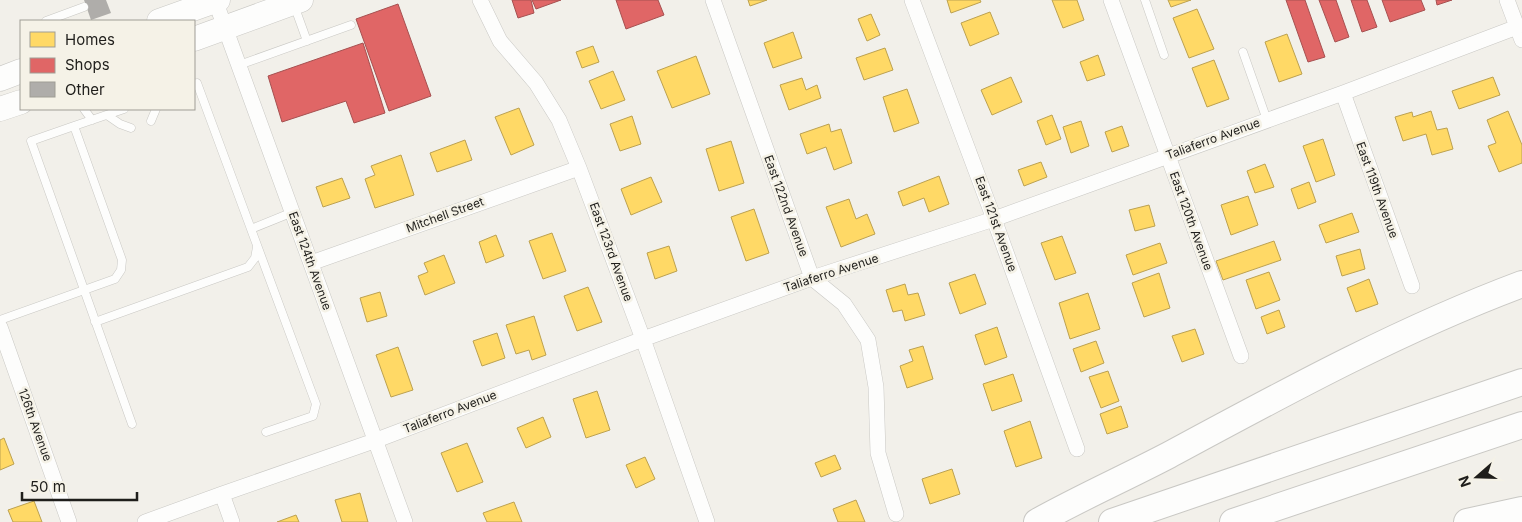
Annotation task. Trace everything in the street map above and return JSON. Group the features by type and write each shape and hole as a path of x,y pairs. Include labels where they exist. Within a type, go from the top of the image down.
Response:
{"highway":[{"path":"1037,522 1150,466 1392,338 1522,284"},
{"path":"1112,522 1522,382"},
{"path":"1233,522 1522,424"},
{"path":"1468,522 1522,510"}],"main road":[{"path":"162,20 216,0"},
{"path":"195,39 297,1"},
{"path":"0,79 20,71"},
{"path":"0,109 20,102"}],"street":[{"name":"East 124th Avenue","path":"216,0 404,522"},
{"name":"East 123rd Avenue","path":"480,0 500,41 536,83 559,120 643,339 707,522"},
{"name":"East 122nd Avenue","path":"713,0 812,278"},
{"name":"East 121st Avenue","path":"912,0 1078,449"},
{"name":"East 120th Avenue","path":"1111,0 1241,356"},
{"path":"1507,0 1520,33"},
{"name":"Taliaferro Avenue","path":"145,522 374,441 643,339 812,278 994,219 1266,120 1520,33"},
{"name":"East 119th Avenue","path":"1343,93 1412,286"},
{"name":"Mitchell Street","path":"311,263 579,168"},
{"path":"812,278 844,304 868,340 876,387 878,453 896,514"},
{"name":"126th Avenue","path":"0,327 69,522"},
{"path":"222,494 232,522"}],"lane":[{"path":"1145,0 1164,55"},
{"path":"297,1 307,41"},
{"path":"49,20 84,7"},
{"path":"239,65 351,25"},
{"path":"1242,52 1266,120"},
{"path":"195,84 197,83 316,404 313,416 266,432"},
{"path":"85,110 92,120"},
{"path":"92,110 92,120"},
{"path":"121,110 31,141 132,424"},
{"path":"151,121 156,110"},
{"path":"107,115 120,124 131,128"},
{"path":"0,320 115,279 121,270 122,260 74,126"},
{"path":"251,228 293,212"},
{"path":"95,322 248,267 255,258 257,246"}],"building: Homes":[{"path":"748,0 767,0 750,6"},
{"path":"947,0 980,0 981,2 951,13"},
{"path":"1052,0 1077,0 1084,20 1063,28"},
{"path":"1168,0 1191,0 1171,7"},
{"path":"1197,9 1214,49 1189,58 1173,18"},
{"path":"990,12 999,34 970,46 961,23"},
{"path":"871,14 880,35 867,41 858,19"},
{"path":"793,32 802,58 773,68 764,43"},
{"path":"1287,34 1302,74 1279,82 1265,42"},
{"path":"593,46 599,62 582,68 576,52"},
{"path":"885,48 893,70 864,80 856,58"},
{"path":"1098,55 1105,75 1087,81 1080,62"},
{"path":"696,56 710,94 672,108 657,71"},
{"path":"1214,60 1229,99 1207,107 1192,68"},
{"path":"613,71 625,100 601,109 589,81"},
{"path":"1011,77 1022,102 992,115 981,90"},
{"path":"1493,77 1500,95 1459,109 1452,91"},
{"path":"802,78 806,90 817,85 821,98 789,110 780,85"},
{"path":"907,89 919,123 894,132 883,97"},
{"path":"519,108 534,145 511,155 495,117"},
{"path":"1431,111 1437,130 1447,128 1453,149 1432,155 1426,134 1403,141 1395,117 1412,112 1413,117"},
{"path":"1508,111 1522,145 1522,163 1499,172 1488,146 1496,143 1487,120"},
{"path":"1052,115 1061,139 1046,145 1037,121"},
{"path":"632,116 641,144 620,151 610,124"},
{"path":"1081,121 1089,146 1071,153 1063,127"},
{"path":"829,124 831,132 841,129 852,163 834,170 826,147 807,154 800,134"},
{"path":"1122,126 1129,146 1112,152 1105,132"},
{"path":"1323,139 1335,175 1316,182 1303,146"},
{"path":"465,140 472,160 437,172 430,153"},
{"path":"731,141 744,183 719,191 706,149"},
{"path":"401,155 414,195 375,208 365,179 375,175 371,166"},
{"path":"1041,162 1047,177 1024,186 1018,170"},
{"path":"1265,164 1274,187 1255,193 1247,171"},
{"path":"939,176 949,204 929,212 924,198 903,206 898,192"},
{"path":"651,177 662,202 631,215 621,189"},
{"path":"342,178 350,198 323,207 316,187"},
{"path":"1309,182 1316,202 1298,209 1291,189"},
{"path":"1248,196 1258,225 1231,235 1221,205"},
{"path":"849,199 856,219 867,214 875,234 841,247 826,207"},
{"path":"1149,205 1155,226 1135,231 1129,210"},
{"path":"754,209 769,253 746,261 731,217"},
{"path":"1352,213 1359,232 1326,243 1319,225"},
{"path":"552,233 566,271 543,279 529,241"},
{"path":"496,235 504,256 486,263 479,242"},
{"path":"1062,236 1076,273 1055,280 1041,243"},
{"path":"1274,241 1281,260 1223,280 1216,261"},
{"path":"1160,243 1167,263 1133,275 1126,255"},
{"path":"669,246 677,271 655,279 647,253"},
{"path":"1360,249 1365,269 1342,276 1336,256"},
{"path":"444,255 455,283 425,295 418,276 428,272 424,263"},
{"path":"1269,272 1280,300 1256,309 1246,280"},
{"path":"1159,273 1170,308 1144,317 1132,283"},
{"path":"975,274 986,304 960,314 949,283"},
{"path":"1369,279 1378,304 1356,312 1347,288"},
{"path":"905,284 908,295 918,293 925,315 905,321 902,310 893,312 886,290"},
{"path":"588,287 602,322 577,331 564,296"},
{"path":"380,292 387,316 367,322 360,298"},
{"path":"1088,293 1100,329 1070,339 1059,303"},
{"path":"1279,310 1285,327 1267,334 1261,317"},
{"path":"534,316 546,355 532,360 529,350 516,354 506,325"},
{"path":"997,327 1007,357 985,365 975,335"},
{"path":"1195,329 1204,354 1182,362 1172,336"},
{"path":"497,333 505,358 482,366 473,341"},
{"path":"1096,341 1104,363 1081,372 1073,349"},
{"path":"923,346 933,379 907,388 900,366 913,361 909,350"},
{"path":"398,347 413,390 391,397 376,355"},
{"path":"1108,371 1119,401 1101,408 1089,377"},
{"path":"1013,374 1022,401 992,411 983,384"},
{"path":"597,391 610,430 586,438 573,399"},
{"path":"1121,406 1128,427 1107,434 1100,414"},
{"path":"543,417 551,437 526,448 517,428"},
{"path":"1030,421 1042,458 1016,467 1004,431"},
{"path":"4,438 14,464 0,470 0,440"},
{"path":"467,443 483,482 457,492 441,453"},
{"path":"835,455 841,469 821,477 815,463"},
{"path":"645,457 655,479 636,488 626,465"},
{"path":"952,469 960,494 930,504 922,479"},
{"path":"360,493 368,522 342,522 335,500"},
{"path":"856,500 865,522 838,522 833,509"},
{"path":"34,501 42,522 13,522 8,510"},
{"path":"514,502 522,522 487,522 483,513"},
{"path":"296,515 299,522 277,522"}],"building: Shops":[{"path":"512,0 531,0 534,13 518,18"},
{"path":"532,0 561,0 536,9"},
{"path":"616,0 658,0 664,15 626,29"},
{"path":"1286,0 1305,0 1325,57 1308,62"},
{"path":"1319,0 1336,0 1349,37 1335,42"},
{"path":"1351,0 1367,0 1377,27 1362,32"},
{"path":"1382,0 1421,0 1425,10 1390,22"},
{"path":"1436,0 1452,0 1437,5"},
{"path":"398,4 431,96 389,111 356,19"},
{"path":"363,43 385,113 354,123 346,101 282,122 268,76"}],"building: Other":[{"path":"84,0 106,0 111,13 91,20"}]}
